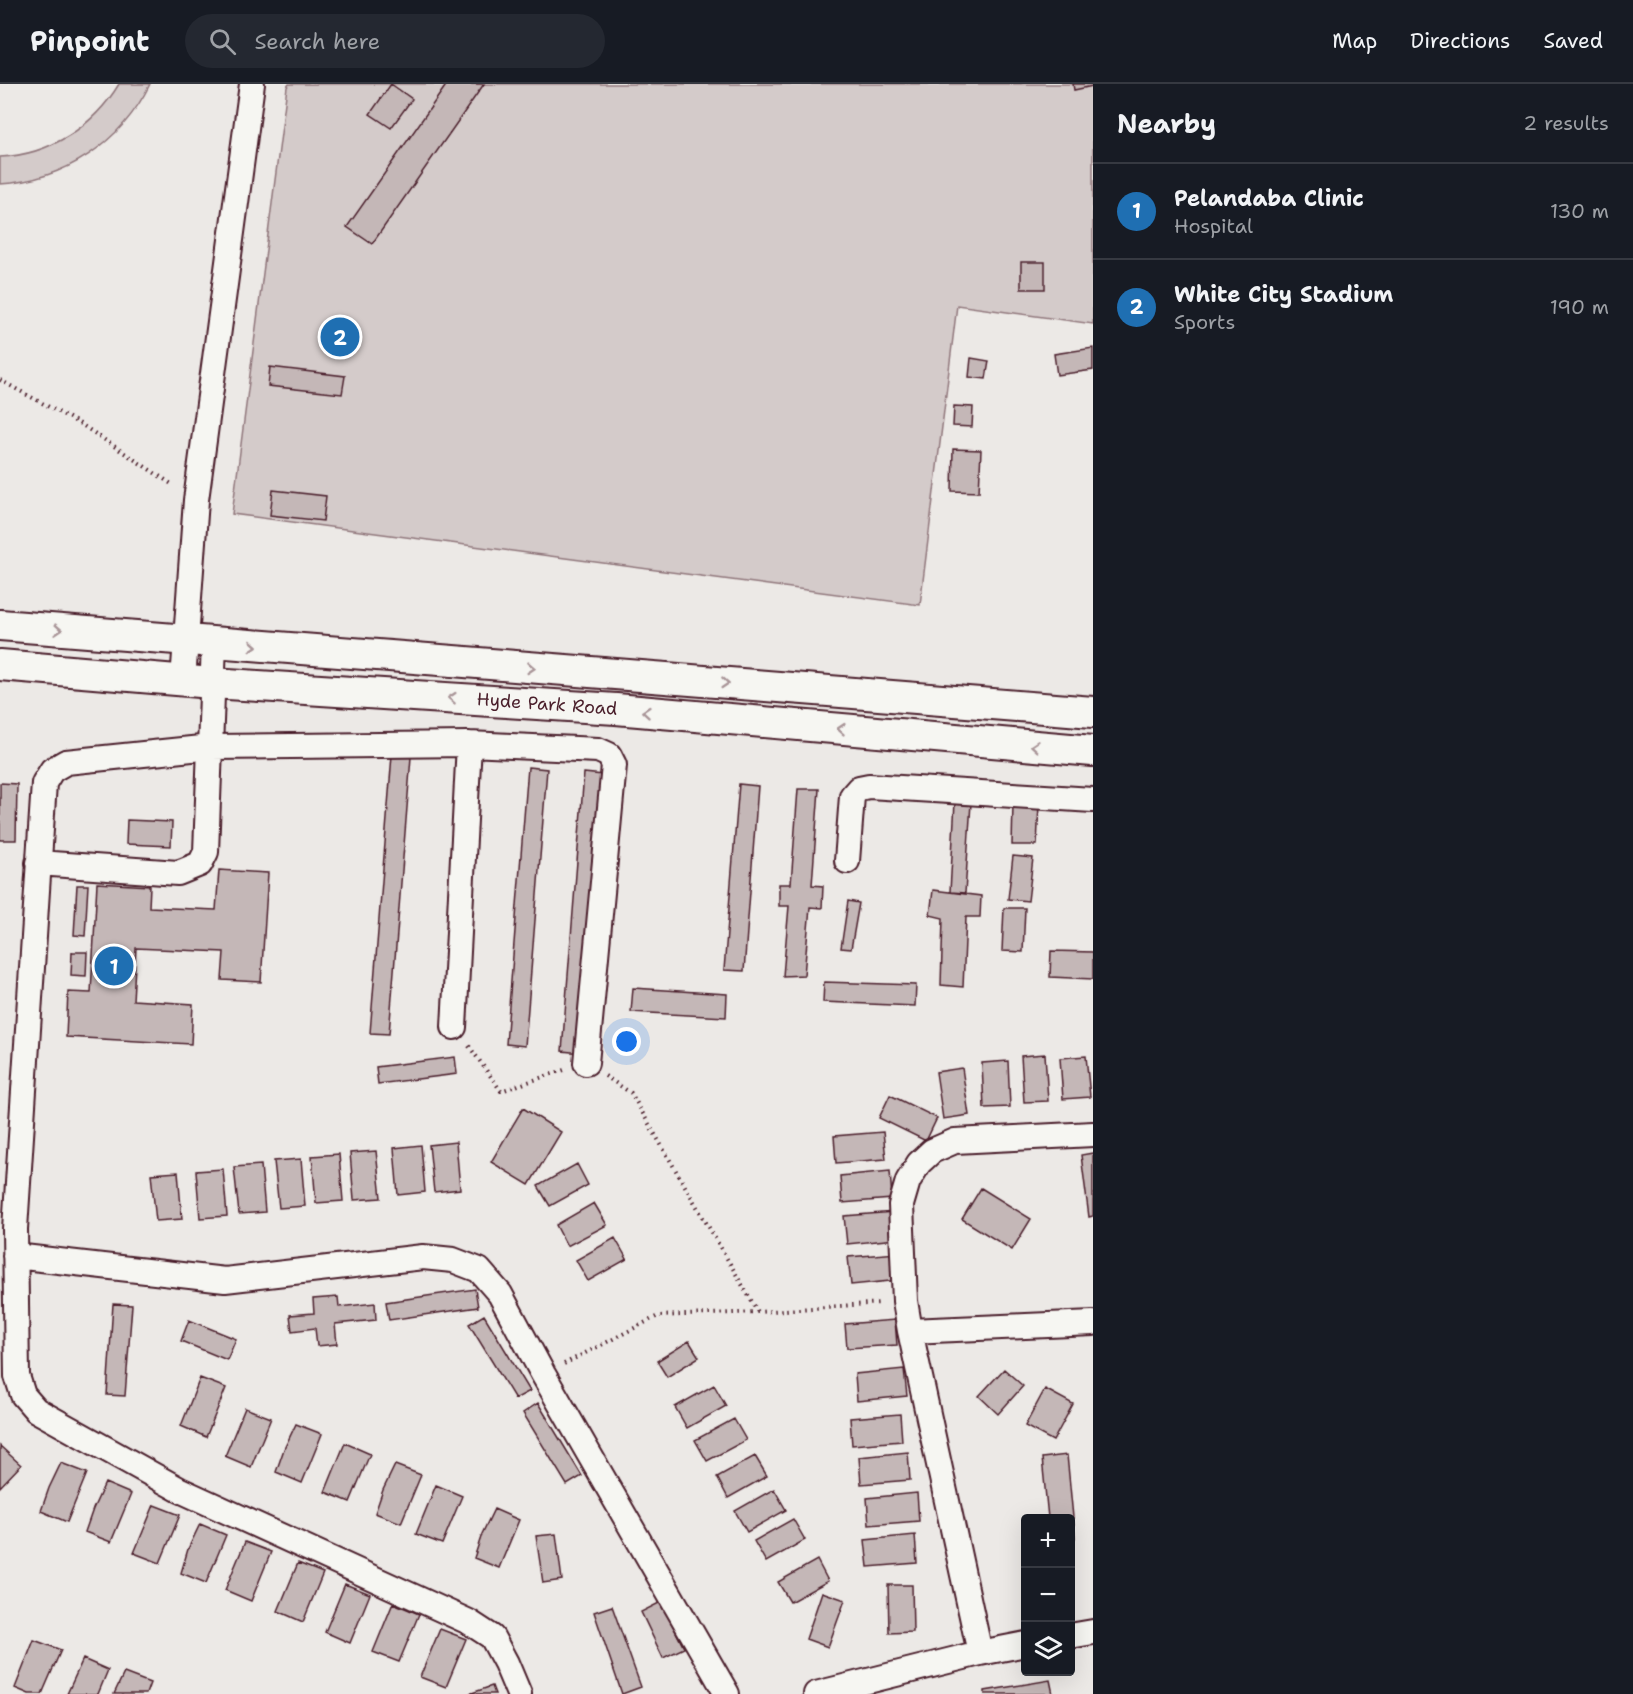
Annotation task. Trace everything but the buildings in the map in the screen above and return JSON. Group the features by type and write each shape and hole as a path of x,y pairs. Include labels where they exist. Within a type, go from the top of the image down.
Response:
{"street":[{"path":"38,863 178,873 200,864 206,852 211,747 198,682 200,641 196,500 252,84"},
{"name":"Hyde Park Road","path":"0,625 1093,712"},
{"name":"Hyde Park Road","path":"0,665 198,682 616,709 1093,751"},
{"path":"454,1027 469,744"},
{"path":"519,1694 492,1637 469,1622 180,1490 36,1410 23,1395 17,1376 15,1229 44,783 52,770 66,762 211,747 469,744 598,750 609,754 614,765 586,1063"},
{"path":"847,861 852,796 859,788 868,786 1093,800"},
{"path":"980,1653 910,1331 905,1301 901,1205 908,1180 919,1163 932,1151 955,1141 1093,1134"},
{"path":"15,1256 225,1280 423,1257 453,1260 479,1270 500,1294 543,1374 727,1694"},
{"path":"910,1331 1093,1323"},
{"path":"1075,1635 1093,1632"},
{"path":"816,1694 1021,1645"}],"path":[{"path":"0,380 82,425 196,500"},
{"path":"454,1027 501,1091 586,1063 631,1093 759,1312"},
{"path":"543,1374 658,1316 759,1312 905,1301"}],"shaded area":[{"path":"119,84 150,84 138,105 107,141 88,155 47,175 0,184 0,157 36,151 69,135 97,113"},
{"path":"289,84 1093,84 1093,324 957,305 920,605 232,514"}],"place":[{"name":"White City Stadium","path":"340,337"},
{"name":"Pelandaba Clinic","path":"114,966"}]}
